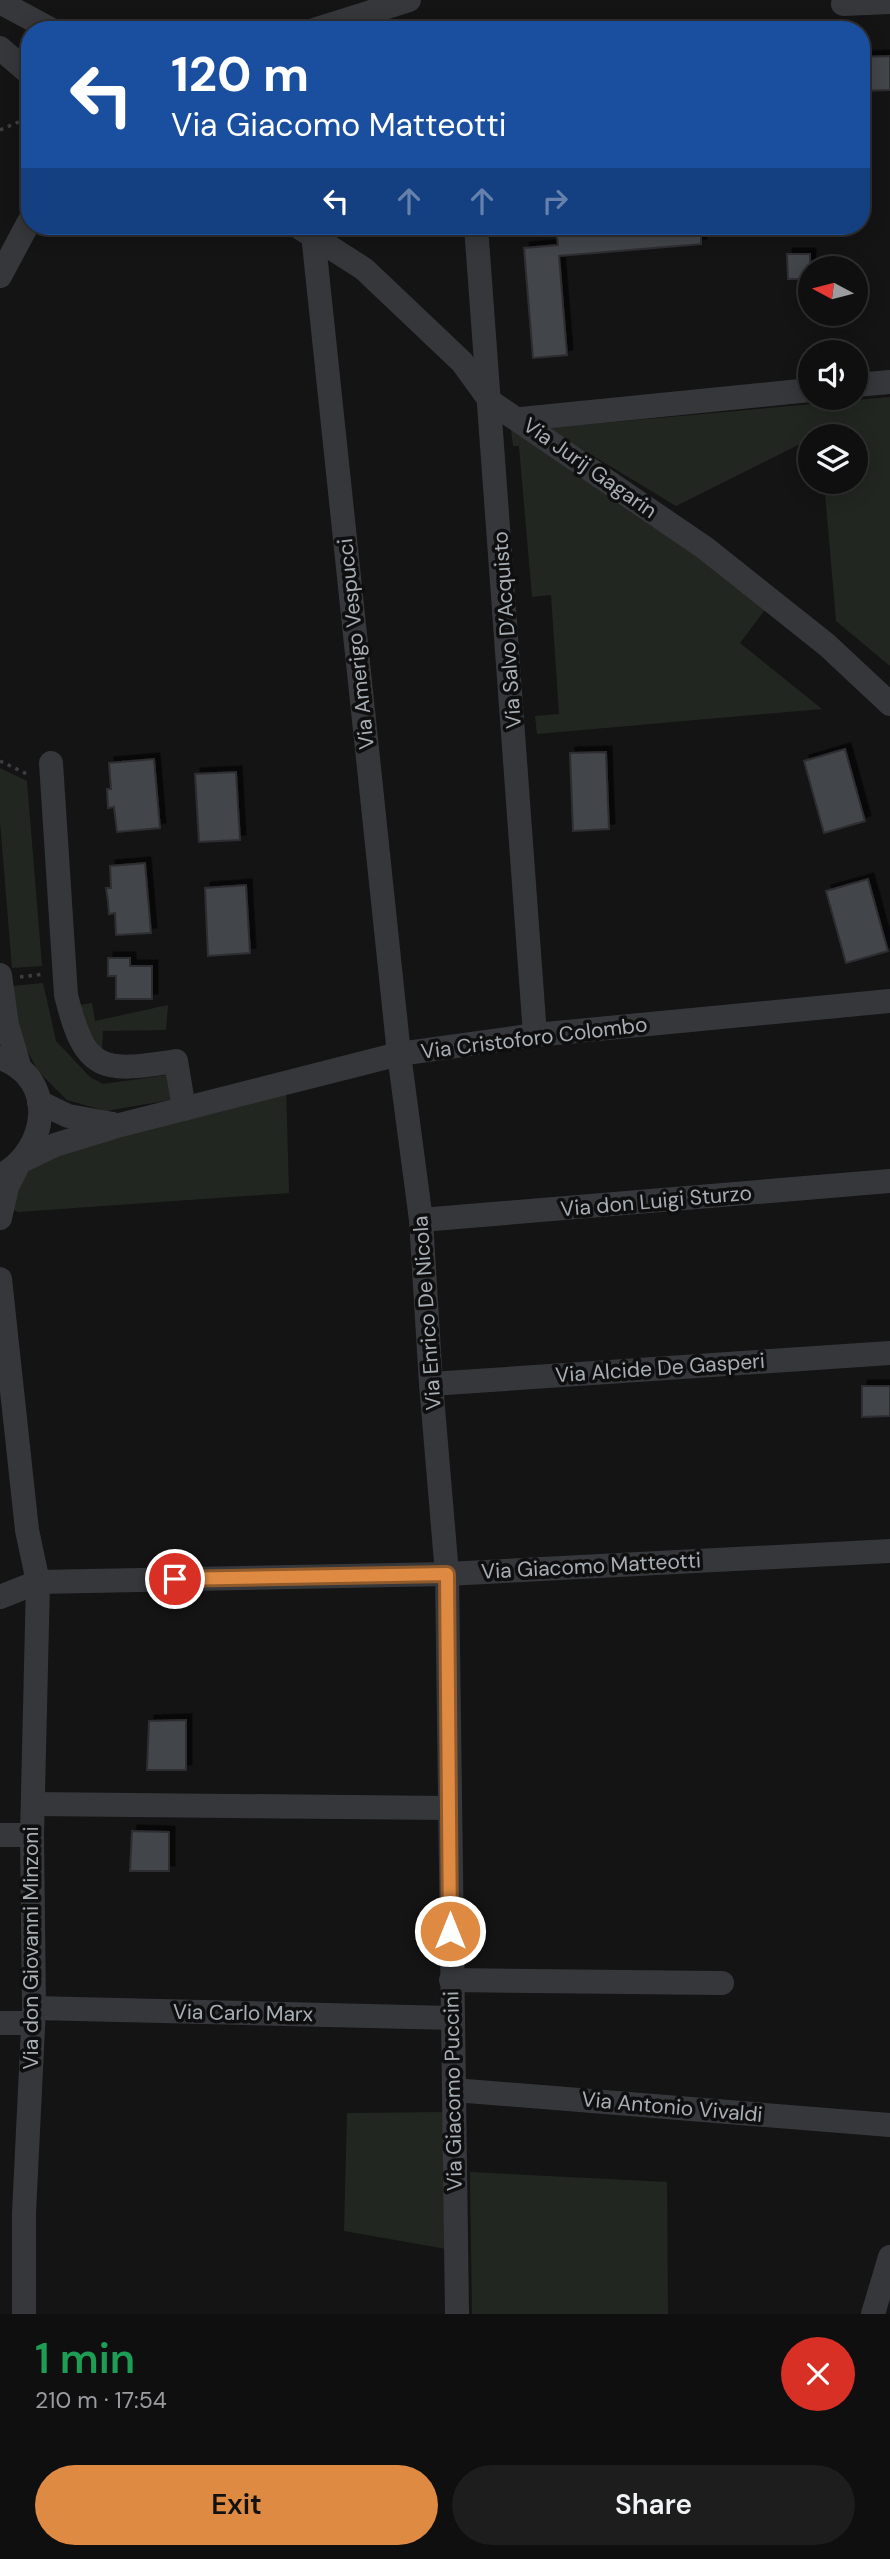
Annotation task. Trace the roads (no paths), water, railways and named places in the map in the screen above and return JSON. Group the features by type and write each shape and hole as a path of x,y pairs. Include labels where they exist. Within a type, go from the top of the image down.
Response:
{"street":[{"path":"342,21 409,0"},
{"path":"0,2 38,21"},
{"path":"843,5 890,2"},
{"path":"0,48 21,66"},
{"path":"0,276 22,235"},
{"name":"Via Amerigo Vespucci","path":"306,235 400,1054"},
{"name":"Via Jurij Gagarin","path":"313,235 364,269 462,362 491,402 521,419 705,548 827,645 890,704"},
{"name":"Via Salvo D’Acquisto","path":"477,235 535,1035"},
{"path":"868,384 890,382"},
{"path":"521,419 798,391"},
{"path":"51,763 66,995 75,1031 88,1054 104,1065 126,1067 176,1061 184,1110"},
{"path":"0,975 10,1063 32,1084 39,1102 40,1123 35,1143 14,1168 0,1218"},
{"name":"Via Cristoforo Colombo","path":"14,1168 55,1145 120,1125 400,1054 535,1035 890,1001"},
{"name":"Via Enrico De Nicola","path":"400,1054 421,1220 447,1574"},
{"name":"Via Cristoforo Colombo","path":"39,1102 68,1116 120,1125"},
{"name":"Via don Luigi Sturzo","path":"421,1220 890,1181"},
{"name":"Via don Giovanni Minzoni","path":"0,1279 27,1530 38,1582 32,1835 33,2015 23,2314"},
{"name":"Via Alcide De Gasperi","path":"431,1384 890,1353"},
{"name":"Via Giacomo Matteotti","path":"0,1597 38,1582 447,1574 890,1551"},
{"name":"Via Giacomo Puccini","path":"447,1574 457,2314"},
{"path":"33,1804 449,1808"},
{"path":"0,1835 32,1835"},
{"path":"451,1980 722,1983"},
{"name":"Via Carlo Marx","path":"0,2023 33,2015 453,2018"},
{"name":"Via Antonio Vivaldi","path":"454,2090 890,2124"},
{"path":"873,2314 890,2257"}]}
